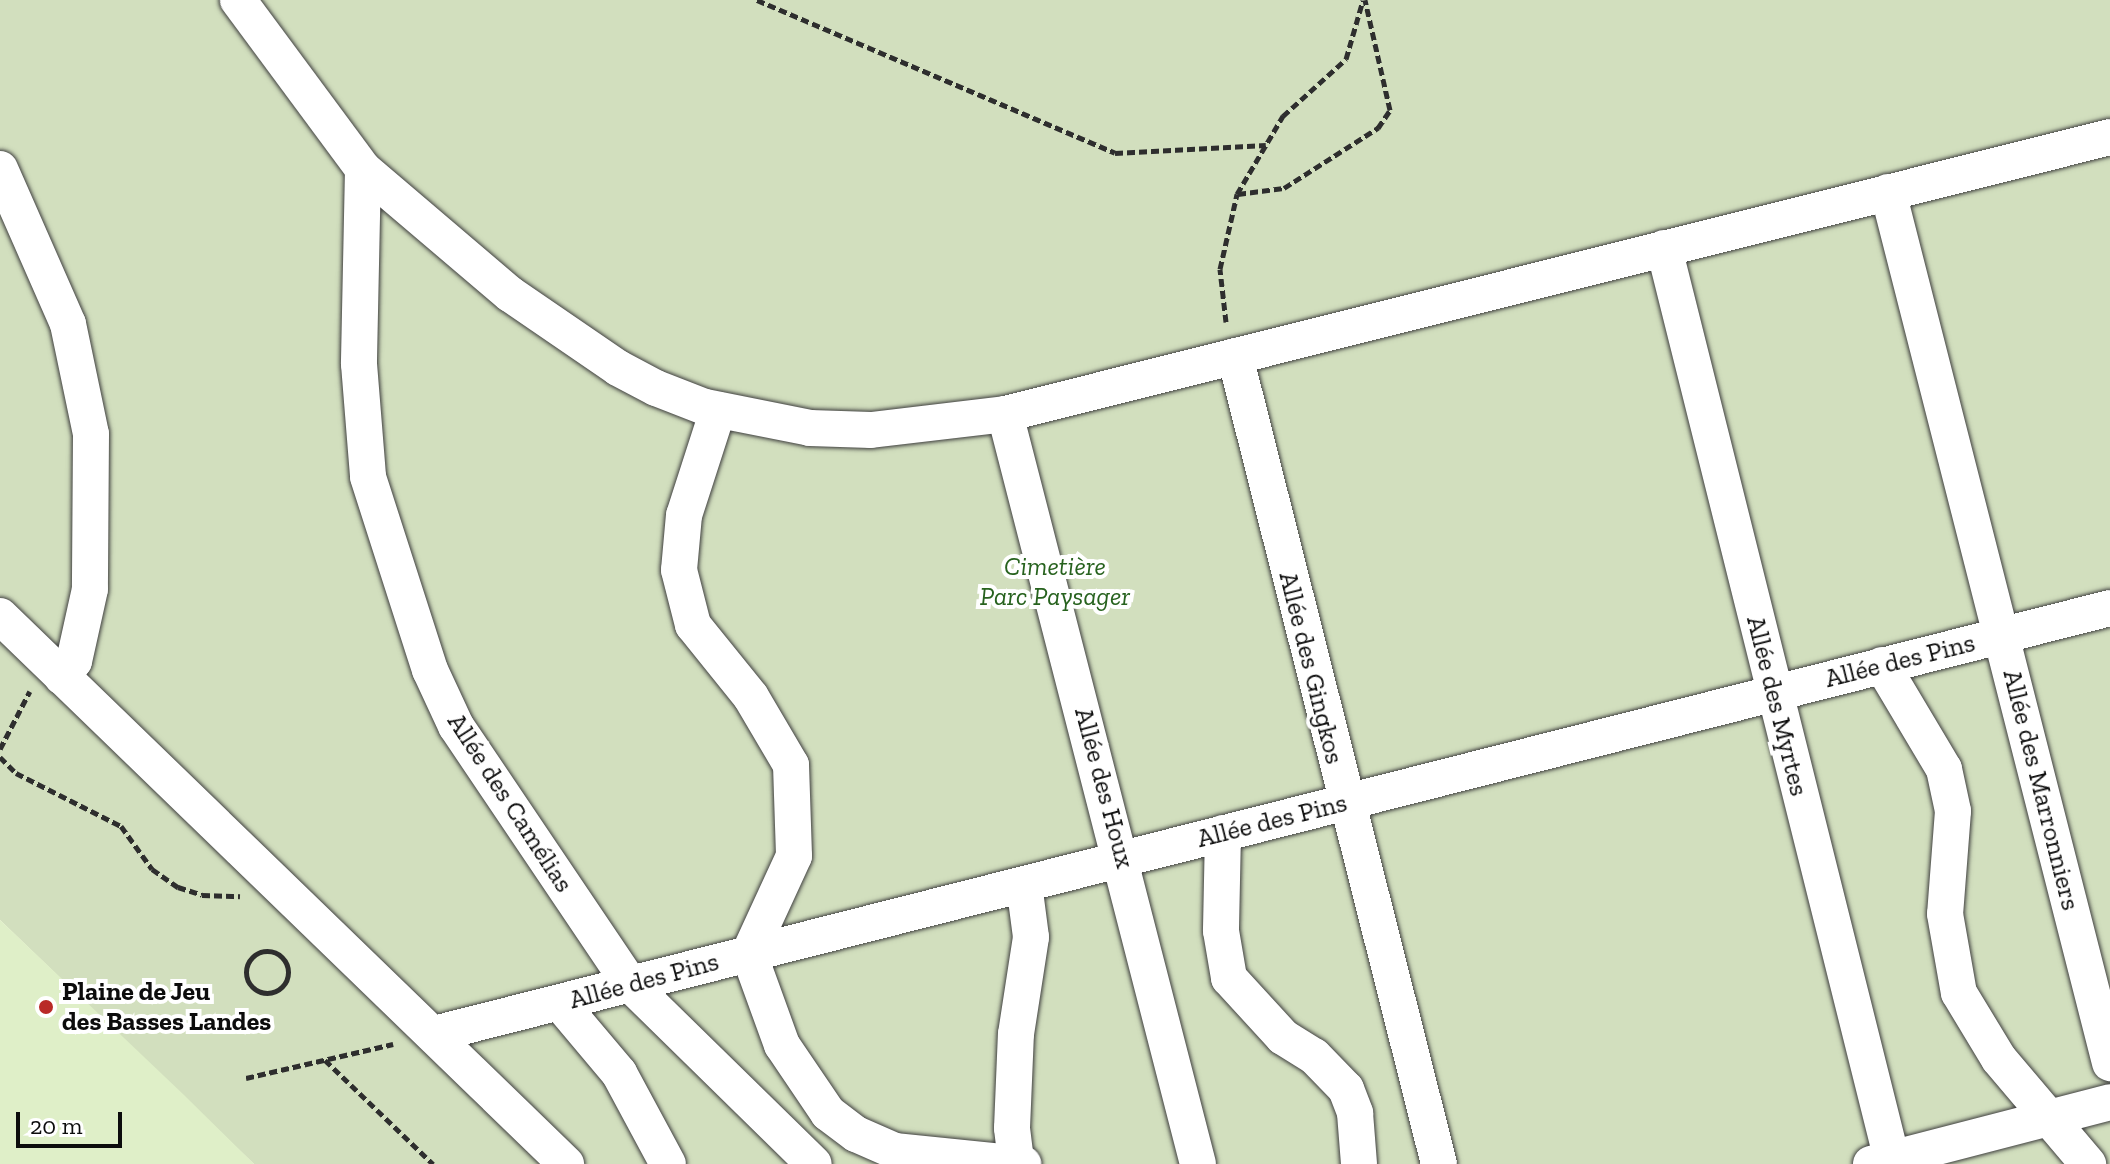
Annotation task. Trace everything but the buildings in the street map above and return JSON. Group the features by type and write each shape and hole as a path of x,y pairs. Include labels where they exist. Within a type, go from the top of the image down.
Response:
{"lane":[{"path":"238,0 363,169 510,294 618,368 718,410 810,428 871,430 1005,414 2110,137"},
{"path":"0,169 68,324 91,434 90,589 74,661 54,669"},
{"name":"Allée des Camélias","path":"363,169 359,364 368,477 413,631 456,726 630,984 814,1164"},
{"name":"Allée des Marronniers","path":"1888,192 2110,1063"},
{"name":"Allée des Myrtes","path":"1664,248 1885,1162"},
{"name":"Allée des Gingkos","path":"1235,356 1344,802 1439,1164"},
{"path":"718,410 684,515 679,570 693,625 751,697 791,765 794,856 749,954 782,1045 837,1120 895,1151 1019,1163 1012,1128 1016,1034 1031,937 1024,884"},
{"name":"Allée des Houx","path":"1005,414 1123,859 1198,1164"},
{"name":"Allée des Pins","path":"434,1034 2110,608"},
{"path":"0,616 566,1164"},
{"path":"1882,665 1944,769 1953,811 1945,914 1959,993 1974,1024 2046,1119 2071,1139 2088,1164"},
{"path":"1223,833 1221,931 1229,978 1283,1037 1314,1056 1346,1089 1355,1113 1359,1164"},
{"path":"560,1003 619,1073 668,1164"},
{"path":"1885,1162 2110,1102"}],"path":[{"path":"757,0 1115,153 1266,145"},
{"path":"1235,356 1220,269 1237,194 1283,116 1346,59 1364,0"},
{"path":"1237,194 1284,188 1378,128 1390,110 1364,0"},
{"path":"0,749 54,669"},
{"path":"0,757 16,773 121,826 152,869 178,887 202,895 284,891"},
{"path":"274,952 288,969 284,984 272,992 257,990 247,978 249,963 259,953 274,952"},
{"path":"246,1078 434,1034"},
{"path":"325,1059 433,1164"}],"green space":[{"name":"Cimetière Parc Paysager","path":"0,0 2110,0 2110,1164 254,1164 0,920"},
{"name":"Plaine de Jeu des Basses Landes","path":"0,920 184,1095 254,1164 0,1164"}],"place":[{"name":"Plaine de Jeu des Basses Landes","path":"46,1007"}]}
